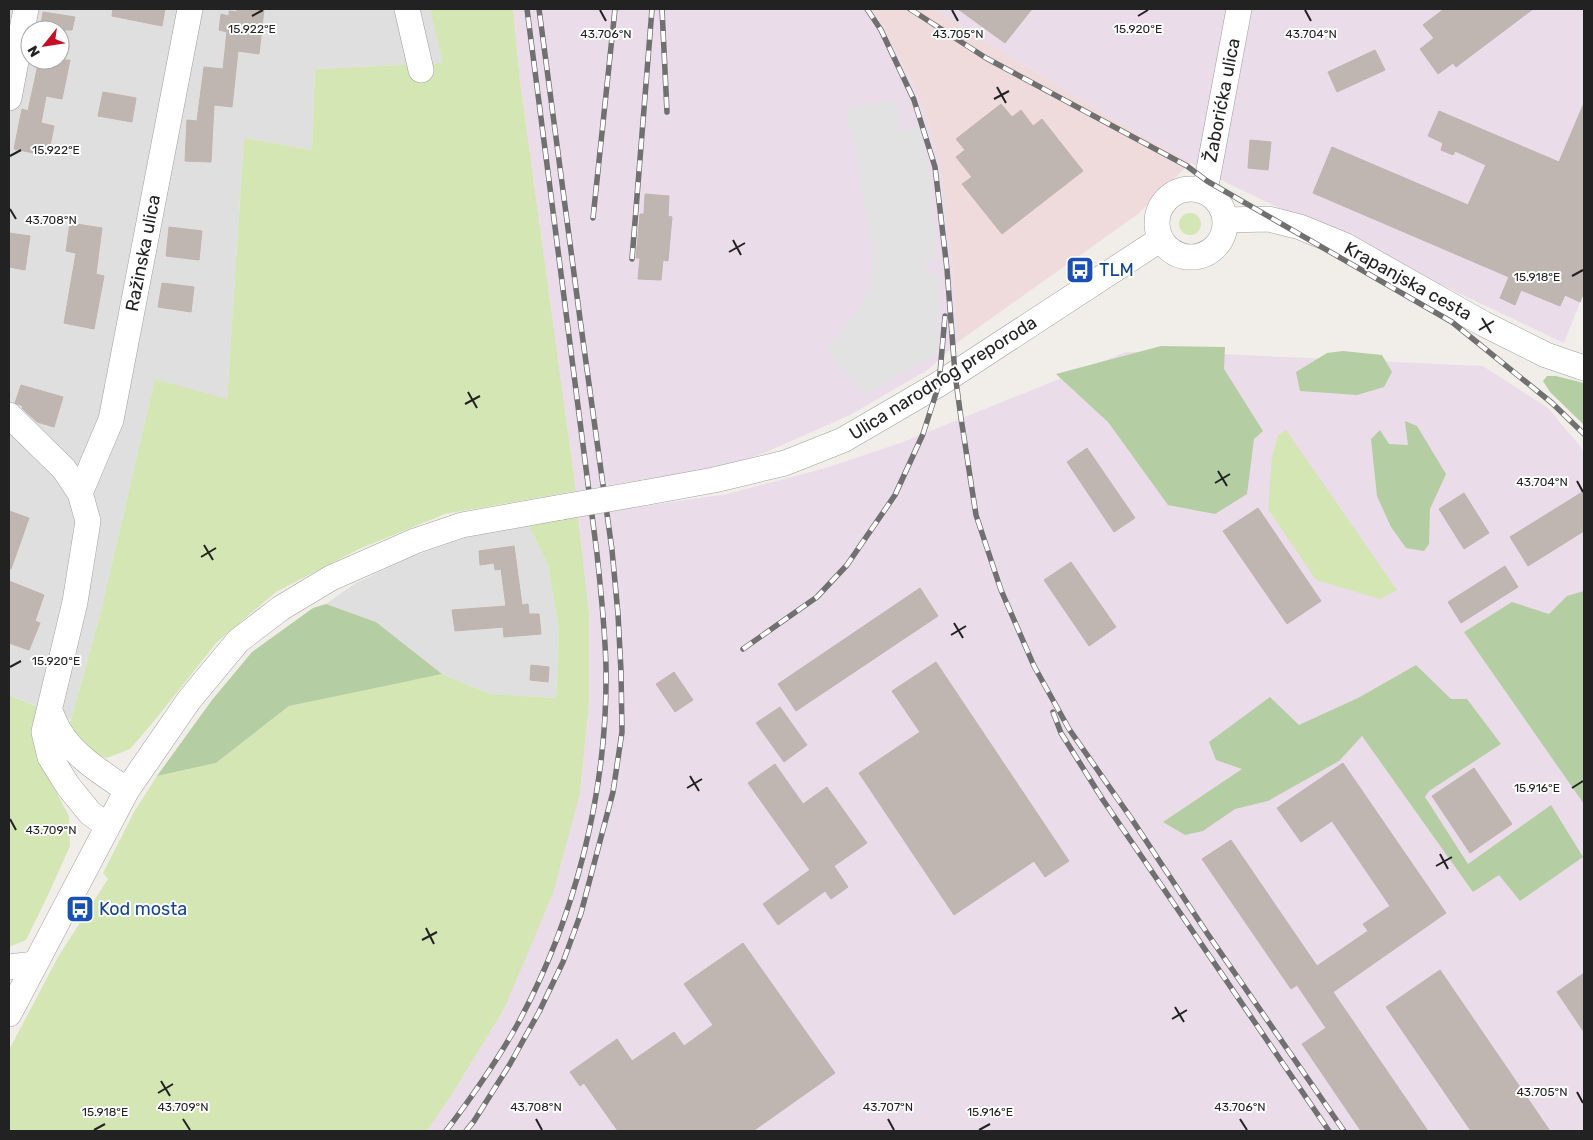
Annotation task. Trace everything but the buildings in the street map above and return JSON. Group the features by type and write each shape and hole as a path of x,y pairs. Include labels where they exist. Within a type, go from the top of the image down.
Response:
{"street":[{"path":"9,98 26,9"},
{"name":"Ražinska ulica","path":"80,493 111,420 190,9"},
{"path":"406,9 420,70"},
{"name":"Žaborićka ulica","path":"1204,191 1239,9"},
{"path":"1193,188 1204,191 1214,197 1221,206 1225,220 1222,239 1215,248 1195,257 1183,256 1173,252 1161,239 1156,223 1158,212 1172,194 1193,188"},
{"name":"Krapanjska cesta","path":"1225,220 1269,219 1300,227 1344,245 1484,324 1546,355 1584,368"},
{"name":"Ulica narodnog preporoda","path":"9,1014 128,790 189,700 238,641 281,608 331,578 416,540 462,525 714,480 785,464 843,440 939,384 1161,239"},
{"path":"9,415 64,469 80,493 88,521 75,602 44,732 50,757 68,786 90,814 108,826"},
{"path":"50,711 60,734 77,752 102,773 128,790"},
{"path":"9,967 34,964"}],"shaded area":[{"path":"9,9 430,9 444,63 315,69 312,150 244,138 227,400 155,380 100,615 71,720 9,695"},
{"path":"513,9 873,9 912,81 928,122 941,168 951,252 958,342 929,369 850,415 764,453 724,466 576,491 520,81"},
{"path":"873,9 934,9 1111,118 1191,162 1138,214 958,342 951,252 940,168 928,122 912,81"},
{"path":"934,9 1584,9 1584,292 1564,343 1229,184 1111,118"},
{"path":"894,100 902,131 920,127 930,176 937,256 926,262 928,271 940,277 937,354 865,394 826,350 860,307 870,284 873,250 846,107"},
{"path":"1126,352 1220,354 1483,366 1548,408 1584,451 1584,1131 427,1131 451,1096 504,1009 580,793 589,703 589,613 578,516 727,494 826,468 903,442"},
{"path":"528,524 548,565 559,630 556,698 490,694 442,674 376,622 326,604 354,584 408,558 465,538"}],"green space":[{"path":"430,9 513,9 520,81 576,491 445,514 359,549 276,592 217,642 130,749 107,758 85,750 66,728 71,720 100,615 155,379 227,399 244,138 312,150 315,69 443,63"},
{"path":"1186,213 1194,213 1201,220 1201,228 1194,235 1186,235 1179,228 1179,220"},
{"path":"1161,346 1225,347 1224,369 1263,431 1254,439 1247,494 1215,514 1168,505 1108,422 1056,374"},
{"path":"1343,351 1382,355 1392,372 1384,387 1357,395 1300,391 1296,372 1327,353"},
{"path":"1547,376 1556,376 1584,383 1584,425 1550,392 1543,381"},
{"path":"1405,421 1417,426 1446,474 1430,509 1429,544 1424,551 1406,548 1391,527 1377,496 1371,439 1380,430 1389,444 1408,445"},
{"path":"1286,430 1397,590 1380,599 1316,580 1268,509 1272,458 1278,435"},
{"path":"578,516 589,613 589,703 580,793 553,893 504,1009 451,1096 427,1131 9,1131 9,1050 58,957 108,879 103,873 134,812 157,776 216,763 289,706 379,686 442,674 490,694 556,698 559,630 548,565 528,524"},
{"path":"1584,591 1584,804 1464,632 1512,602 1549,614 1567,596"},
{"path":"326,604 376,622 442,674 289,706 216,763 157,776 212,700 252,652 313,608"},
{"path":"1416,665 1451,699 1467,699 1501,744 1429,791 1425,797 1468,864 1551,805 1583,857 1520,901 1499,875 1473,892 1362,736 1339,761 1268,801 1235,809 1203,831 1185,835 1163,822 1242,769 1216,760 1209,742 1270,697 1299,725 1358,698"},
{"path":"9,695 40,708 40,762 69,816 70,846 26,940 9,947"}],"railway":[{"path":"446,1131 465,1106 516,1027 537,986 555,943 571,899 584,853 594,807 605,713 606,667 603,610 597,554 527,9"},
{"path":"466,1131 510,1064 539,1012 563,962 581,913 613,792 622,732 618,614 612,550 539,9"},
{"path":"593,218 615,9"},
{"path":"632,259 652,9"},
{"path":"662,9 667,112"},
{"path":"867,9 881,30 914,100 935,167 947,269 955,374 976,515 1001,590 1034,666 1069,729 1344,1131"},
{"path":"910,9 986,58 1187,166 1207,181 1452,322 1552,403 1584,434"},
{"path":"743,649 817,597 847,565 895,495 923,434 939,384 945,316"},
{"path":"1053,712 1061,733 1103,800 1329,1131"}],"place":[{"name":"TLM","path":"1080,270"},
{"name":"Kod mosta","path":"80,909"}]}
